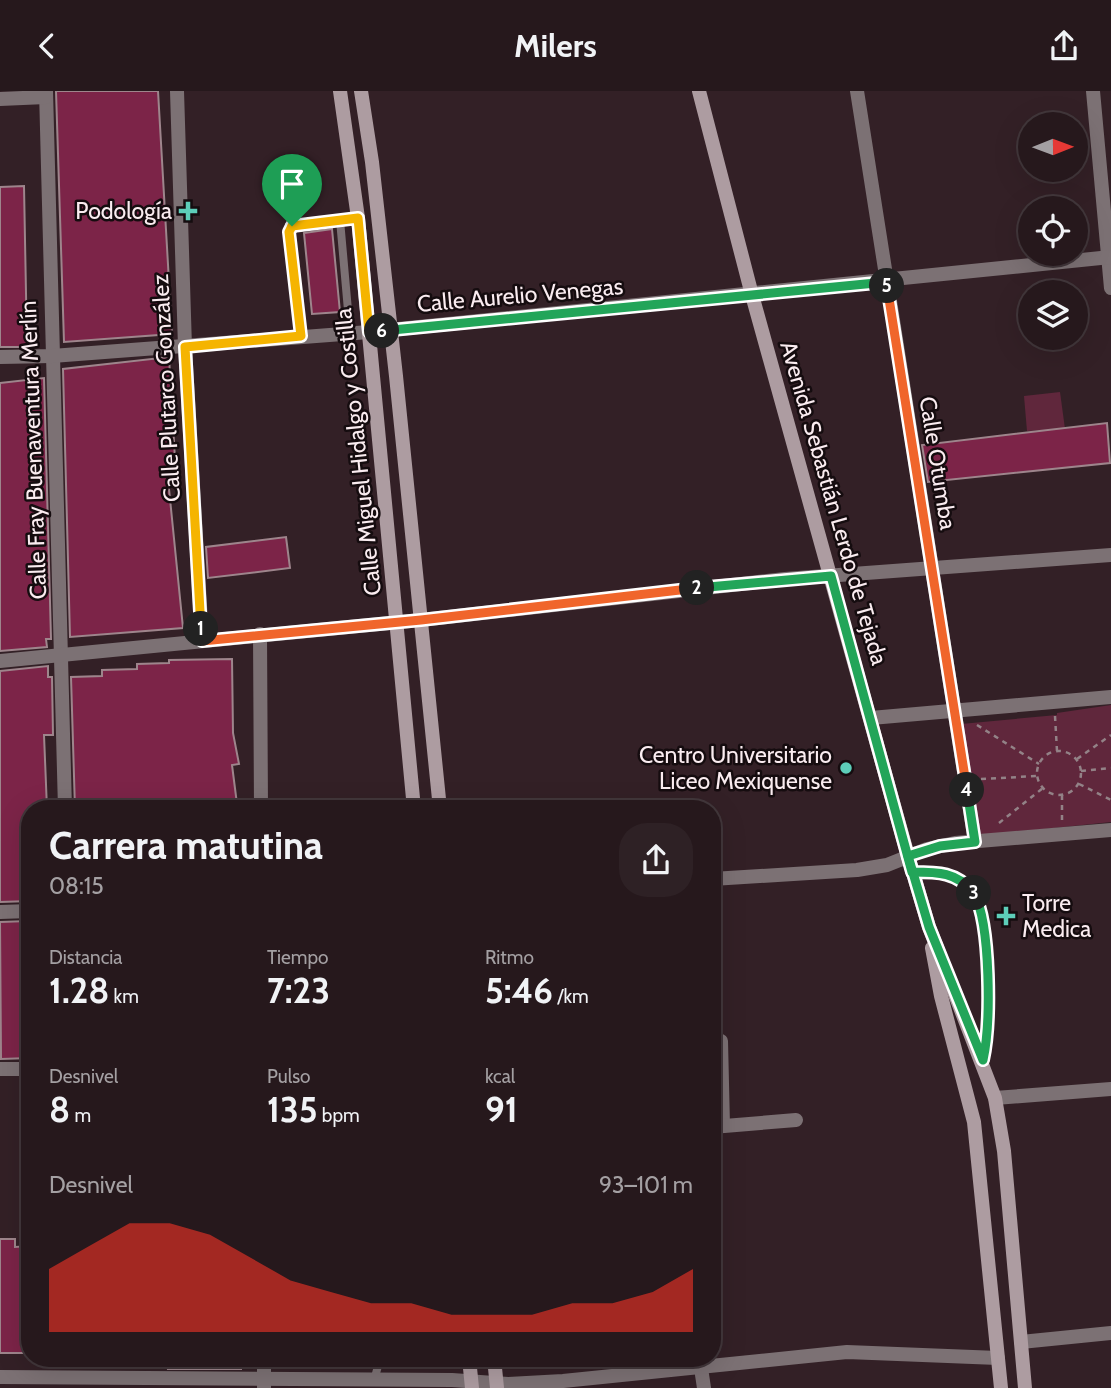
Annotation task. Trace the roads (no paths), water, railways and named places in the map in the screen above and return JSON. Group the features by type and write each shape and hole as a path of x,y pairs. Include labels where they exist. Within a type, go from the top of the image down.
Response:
{"main road":[{"name":"Calle Miguel Hidalgo y Costilla","path":"340,91 358,218 413,800"},
{"name":"Calle Miguel Hidalgo y Costilla","path":"361,91 372,162 439,800"},
{"name":"Avenida Sebastián Lerdo de Tejada","path":"699,91 752,295 912,872 929,927 983,1060 995,1098 1004,1151 1025,1388"},
{"name":"Avenida Sebastián Lerdo de Tejada","path":"929,927 941,996 974,1122 1001,1388"},
{"path":"470,1367 472,1385"},
{"path":"495,1367 497,1386"}],"street":[{"name":"Calle Plutarco González","path":"177,91 185,347 202,641"},
{"name":"Calle Otumba","path":"857,91 975,842"},
{"path":"1093,91 1111,288"},
{"path":"0,99 46,94"},
{"name":"Calle Fray Buenaventura Merlín","path":"46,94 65,800"},
{"name":"Calle Aurelio Venegas","path":"0,358 369,332 886,282 1110,257"},
{"path":"0,661 831,576 1111,555"},
{"path":"260,634 261,800"},
{"path":"871,718 1111,697"},
{"path":"721,878 857,870 887,865 940,846 1111,830"},
{"path":"0,912 21,911"},
{"path":"0,1069 21,1069"},
{"path":"995,1098 1111,1089"},
{"path":"721,1127 796,1120"},
{"path":"1021,1342 1111,1333"},
{"path":"721,1366 858,1352 998,1358"},
{"path":"8,1381 264,1384 374,1381 497,1386 711,1367"},
{"path":"701,1368 704,1388"}],"lane":[{"path":"301,336 290,229 358,218"},
{"path":"340,220 350,333"},
{"path":"912,872 946,873 967,884 978,901 984,934 988,1022 983,1060"},
{"path":"374,1381 378,1367"}],"place":[{"name":"Podología","path":"188,211"},
{"name":"Centro Universitario Liceo Mexiquense","path":"846,768"},
{"name":"Torre Medica","path":"1006,916"}]}
